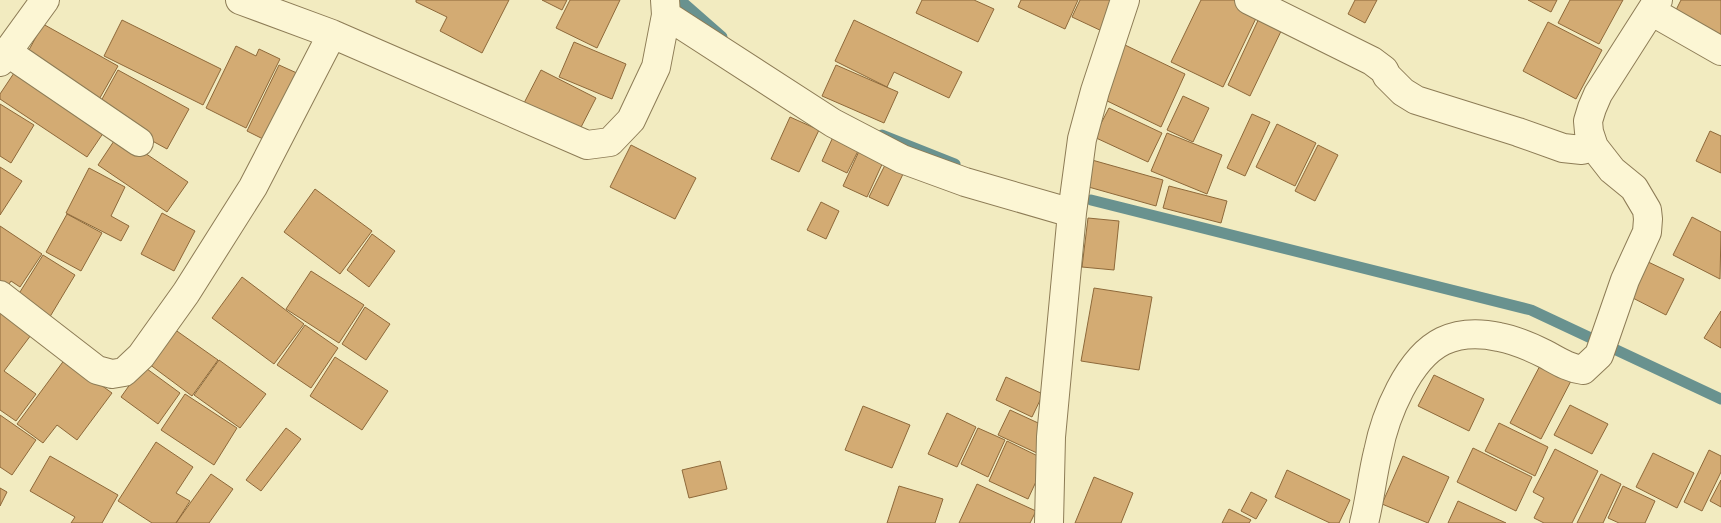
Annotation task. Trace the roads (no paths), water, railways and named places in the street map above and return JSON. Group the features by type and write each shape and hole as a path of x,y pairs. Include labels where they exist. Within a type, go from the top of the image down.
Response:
{"street":[{"path":"45,0 4,57 138,142"},
{"path":"240,0 332,34 587,145 610,142 631,120 656,67 664,4 833,122 902,159 965,182 1072,213"},
{"path":"1049,523 1051,437 1072,213 1082,138 1124,0"},
{"path":"1249,0 1372,61 1384,70 1387,76 1403,92 1416,100 1563,148 1582,150 1594,147"},
{"path":"1364,523 1370,502 1377,453 1385,425 1397,396 1411,372 1426,354 1444,341 1469,334 1499,337 1522,344 1566,366 1584,370 1599,355 1625,280 1647,232 1648,219 1647,210 1634,188 1612,170 1594,147 1588,121 1592,108 1598,94 1655,6 1721,51"},
{"path":"0,295 97,370 112,374 124,372 141,356 186,293 253,187 332,34"}],"waterway":[{"path":"680,0 722,37"},
{"path":"882,135 955,164"},
{"path":"1091,200 1531,310 1721,399"}]}
